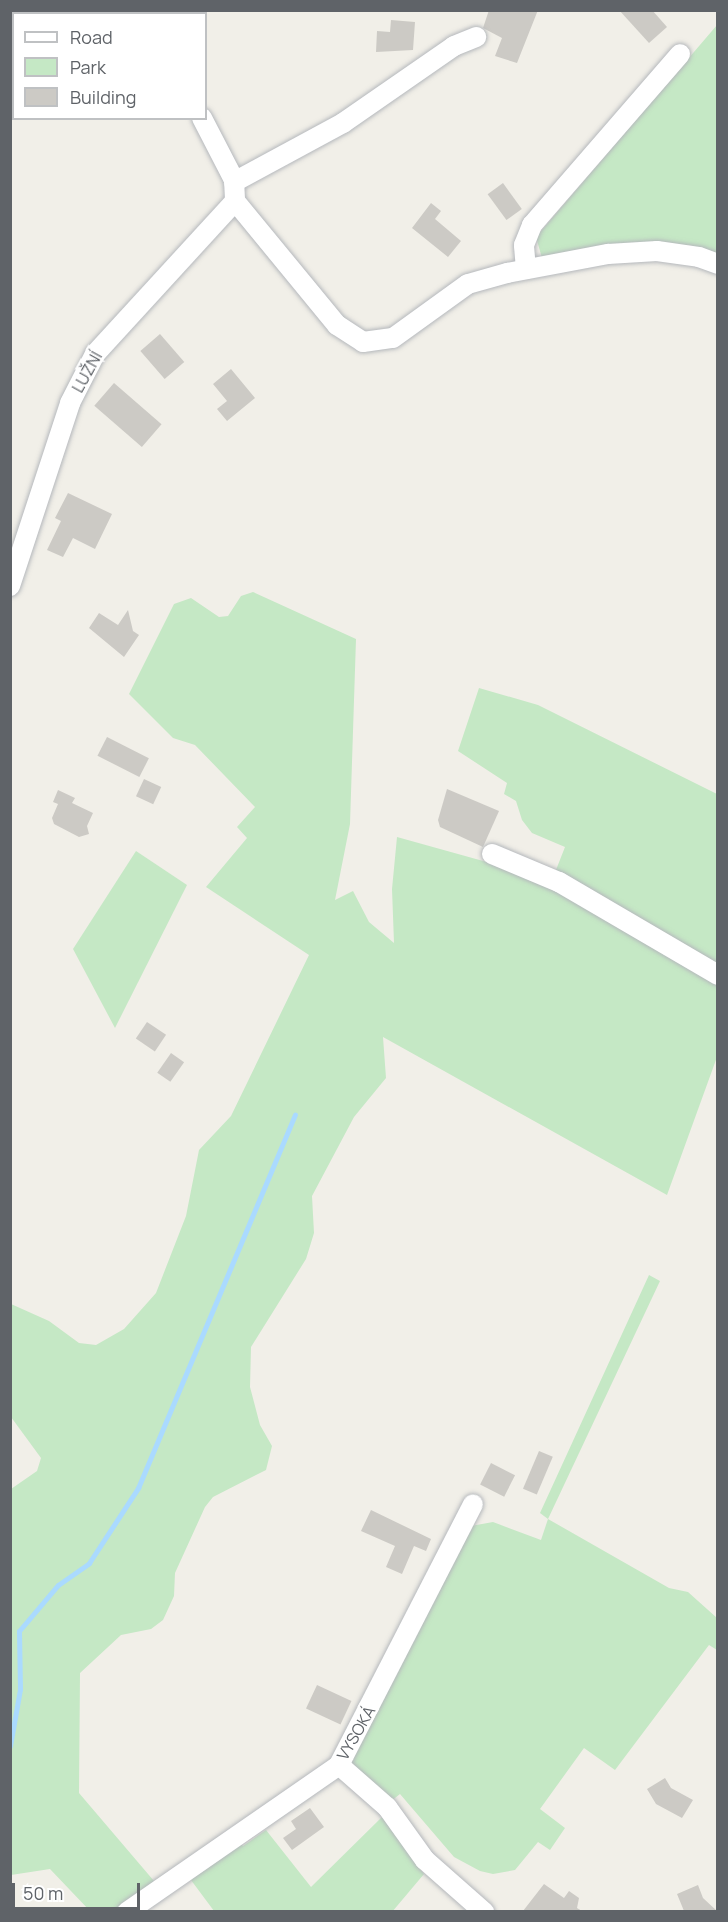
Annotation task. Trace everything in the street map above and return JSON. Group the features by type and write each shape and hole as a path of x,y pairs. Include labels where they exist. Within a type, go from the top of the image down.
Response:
{"street":[{"name":"LUŽNÍ","path":"10,586 70,403 95,354 235,192 343,123 454,46 476,38"},
{"path":"526,269 524,246 532,225 680,54"},
{"path":"203,120 235,192 337,326 363,342 393,338 468,284 526,269 608,255 657,251 699,257 717,264"},
{"path":"492,854 559,882 717,975"},
{"name":"VYSOKÁ","path":"127,1911 339,1765 473,1504"},
{"path":"339,1765 387,1807 425,1860 484,1911"}],"green space":[{"path":"717,25 717,254 689,245 630,246 542,258 536,237"},
{"path":"253,592 356,639 350,824 335,900 353,891 369,922 394,943 392,889 397,837 519,871 717,980 717,1057 667,1195 383,1037 386,1078 354,1117 312,1196 314,1233 306,1259 251,1347 250,1387 260,1425 272,1446 266,1470 213,1497 205,1507 175,1573 174,1596 163,1620 151,1629 121,1635 80,1673 79,1793 154,1881 115,1911 90,1911 50,1869 11,1875 11,1489 37,1471 41,1458 11,1417 11,1304 49,1321 79,1343 96,1345 124,1329 156,1293 186,1216 199,1150 231,1116 309,955 206,887 247,838 237,827 255,807 195,745 173,738 129,694 174,604 191,598 219,617 228,616 241,596"},
{"path":"479,688 538,705 717,794 717,964 554,875 565,847 532,833 522,820 516,801 504,794 507,783 458,751"},
{"path":"136,851 187,885 115,1028 73,949"},
{"path":"649,1275 660,1281 548,1519 540,1513"},
{"path":"548,1519 669,1588 688,1592 717,1618 717,1650 709,1645 615,1770 584,1748 540,1809 565,1828 550,1850 538,1842 515,1870 493,1874 480,1871 454,1857 400,1794 390,1802 347,1761 471,1526 493,1522 541,1540"},
{"path":"382,1817 424,1874 392,1912 214,1911 188,1876 238,1841 243,1846 266,1830 311,1887"}],"building":[{"path":"489,10 538,10 517,63 495,56 502,38 483,28"},
{"path":"619,10 652,10 667,27 649,43"},
{"path":"391,20 415,22 413,50 376,52 377,31 390,32"},
{"path":"503,183 522,209 506,220 488,194"},
{"path":"431,203 441,211 435,219 461,241 448,257 412,228"},
{"path":"160,334 184,362 165,379 140,351"},
{"path":"231,369 255,398 227,421 217,409 227,401 213,384"},
{"path":"114,383 162,424 142,447 94,406"},
{"path":"68,493 112,514 95,549 73,538 63,557 47,550 61,521 55,518"},
{"path":"128,610 133,631 139,635 124,657 89,628 99,613 118,625"},
{"path":"107,737 149,758 139,777 97,756"},
{"path":"144,779 161,787 153,804 136,796"},
{"path":"447,789 499,811 483,847 440,827 438,820"},
{"path":"58,790 75,798 72,803 93,813 87,826 89,834 79,837 54,824 52,818 58,804 53,802"},
{"path":"147,1022 166,1035 155,1051 136,1039"},
{"path":"171,1053 184,1062 170,1082 157,1073"},
{"path":"539,1451 553,1457 537,1495 523,1489"},
{"path":"491,1463 515,1475 504,1497 480,1484"},
{"path":"371,1510 431,1539 426,1551 414,1546 402,1574 386,1567 395,1546 361,1531"},
{"path":"317,1685 351,1701 340,1725 306,1709"},
{"path":"665,1778 671,1788 693,1800 682,1818 656,1804 647,1789"},
{"path":"310,1808 324,1827 292,1850 283,1838 296,1829 291,1821"},
{"path":"544,1884 564,1898 569,1891 579,1898 577,1908 582,1911 523,1911"},
{"path":"698,1885 703,1898 717,1911 684,1911 677,1894"}],"waterway":[{"path":"10,1746 20,1689 19,1631 58,1585 89,1563 138,1488 295,1115"}]}
